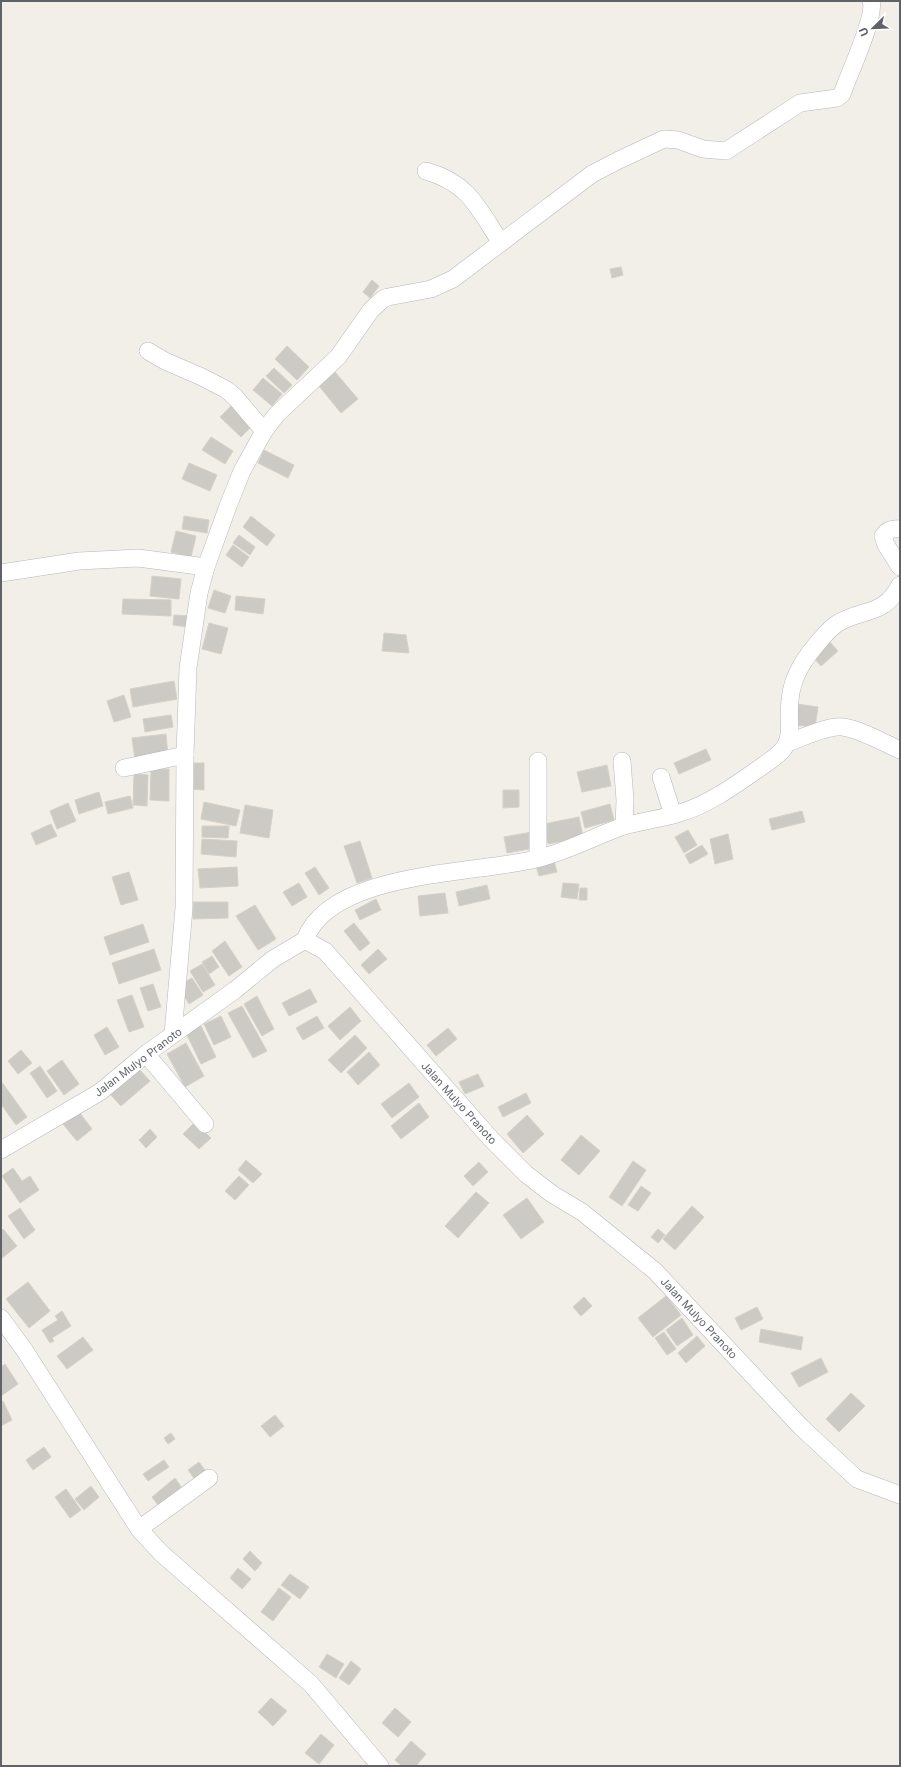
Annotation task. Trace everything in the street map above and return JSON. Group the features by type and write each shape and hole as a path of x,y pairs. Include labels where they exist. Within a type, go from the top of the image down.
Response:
{"street":[{"path":"173,1034 184,908 185,755 188,668 199,593 206,567 242,471 264,431 282,410 338,357 371,310 382,299 442,286 458,276 592,174 664,139 678,140 703,150 726,151 800,103 837,98 842,94 871,14 871,1"},
{"path":"426,171 440,175 455,183 469,194 501,243"},
{"path":"148,351 165,361 202,376 227,390 235,397 264,431"},
{"path":"900,529 891,529 883,536 884,541 900,567"},
{"path":"1,573 79,561 138,558 206,567"},
{"path":"305,940 309,929 318,919 345,899 371,888 402,881 538,858 624,826 673,815 692,809 741,781 777,755 787,743 790,699 795,679 804,660 831,628 840,622 880,608 890,600 900,585"},
{"path":"787,743 832,728 843,727 862,733 900,750"},
{"path":"124,768 185,755"},
{"path":"538,761 538,858"},
{"path":"622,761 625,800 624,826"},
{"path":"661,776 673,815"},
{"name":"Jalan Mulyo Pranoto","path":"1,1150 100,1092 146,1054 236,990 273,959 305,940 325,952 491,1139 526,1174 552,1194 582,1212 655,1271 801,1427 857,1479 900,1495"},
{"path":"146,1054 205,1124"},
{"path":"1,1318 25,1351 139,1529 161,1553 310,1684 380,1766"},
{"path":"139,1529 209,1478"}],"building":[{"path":"621,267 623,275 612,278 610,269"},
{"path":"372,280 379,286 370,298 363,292"},
{"path":"287,346 309,367 297,380 275,359"},
{"path":"274,368 292,385 284,393 266,376"},
{"path":"335,372 358,399 341,413 319,386"},
{"path":"263,378 282,394 272,406 253,390"},
{"path":"232,405 253,425 241,437 220,417"},
{"path":"211,437 233,451 225,464 202,450"},
{"path":"264,450 294,465 288,478 258,463"},
{"path":"189,463 217,475 210,491 182,479"},
{"path":"184,516 209,520 207,533 182,529"},
{"path":"251,516 275,535 267,546 243,527"},
{"path":"176,531 196,536 191,557 171,552"},
{"path":"239,535 255,547 250,555 233,543"},
{"path":"233,545 249,557 242,567 226,555"},
{"path":"152,576 181,579 179,599 150,596"},
{"path":"214,590 231,596 225,613 208,608"},
{"path":"236,596 265,599 263,614 235,610"},
{"path":"123,599 171,600 171,616 122,614"},
{"path":"174,615 190,616 189,627 173,625"},
{"path":"209,623 228,628 221,654 202,649"},
{"path":"384,633 406,635 409,653 382,651"},
{"path":"828,640 838,651 821,666 811,655"},
{"path":"174,681 177,699 133,707 130,689"},
{"path":"124,695 131,717 114,722 107,701"},
{"path":"797,704 818,707 815,727 795,725"},
{"path":"171,715 173,727 145,732 143,719"},
{"path":"166,734 168,756 135,760 132,738"},
{"path":"706,749 711,760 679,774 674,763"},
{"path":"191,763 204,763 204,790 190,789"},
{"path":"607,765 611,786 582,792 577,772"},
{"path":"151,769 169,769 169,801 150,800"},
{"path":"134,774 148,775 147,806 133,805"},
{"path":"503,790 519,790 519,807 503,808"},
{"path":"99,792 103,806 79,814 75,800"},
{"path":"130,796 133,808 108,814 105,802"},
{"path":"204,802 240,810 236,826 201,819"},
{"path":"68,803 76,821 57,829 50,811"},
{"path":"610,804 614,820 585,828 581,812"},
{"path":"245,805 273,810 269,838 240,833"},
{"path":"802,811 805,822 772,830 769,819"},
{"path":"579,817 583,837 548,844 544,824"},
{"path":"51,824 57,836 36,845 31,833"},
{"path":"202,826 229,826 228,838 202,837"},
{"path":"688,830 697,845 684,853 675,837"},
{"path":"532,832 535,848 507,853 504,837"},
{"path":"728,834 733,859 715,864 710,839"},
{"path":"202,839 237,841 236,857 201,854"},
{"path":"360,841 372,878 357,883 344,846"},
{"path":"702,845 708,854 690,864 685,855"},
{"path":"554,861 557,872 539,876 536,866"},
{"path":"237,867 238,886 200,888 198,869"},
{"path":"315,867 329,888 319,895 305,873"},
{"path":"129,872 138,900 121,905 112,877"},
{"path":"299,883 307,897 292,906 283,892"},
{"path":"563,883 579,884 577,899 561,897"},
{"path":"487,885 490,899 459,906 456,892"},
{"path":"580,888 587,888 587,900 579,900"},
{"path":"445,893 448,913 420,916 418,896"},
{"path":"376,899 381,910 360,920 355,910"},
{"path":"193,902 228,902 228,918 193,919"},
{"path":"255,905 276,939 258,950 236,916"},
{"path":"354,923 370,943 360,951 344,931"},
{"path":"143,924 149,942 110,955 104,937"},
{"path":"225,941 242,967 229,976 212,951"},
{"path":"154,949 161,970 119,984 112,963"},
{"path":"378,949 387,959 369,974 361,965"},
{"path":"212,956 219,967 209,974 202,962"},
{"path":"202,964 215,985 203,992 190,971"},
{"path":"192,978 203,995 189,1004 178,986"},
{"path":"153,984 161,1007 148,1011 140,988"},
{"path":"310,989 317,1002 289,1016 282,1003"},
{"path":"132,995 144,1027 129,1032 117,1000"},
{"path":"257,996 274,1029 262,1036 244,1004"},
{"path":"242,1006 267,1051 253,1058 228,1013"},
{"path":"350,1007 361,1021 340,1040 328,1026"},
{"path":"221,1016 231,1037 214,1045 204,1024"},
{"path":"317,1016 324,1028 303,1040 296,1028"},
{"path":"201,1026 216,1057 201,1064 186,1033"},
{"path":"107,1027 119,1047 105,1055 94,1035"},
{"path":"448,1028 457,1039 436,1056 427,1045"},
{"path":"355,1035 367,1048 341,1073 328,1060"},
{"path":"186,1043 204,1076 185,1087 167,1054"},
{"path":"21,1050 32,1063 18,1074 8,1061"},
{"path":"369,1052 380,1065 358,1085 347,1072"},
{"path":"62,1060 79,1084 64,1095 47,1071"},
{"path":"40,1066 57,1091 47,1098 30,1073"},
{"path":"138,1068 150,1081 121,1106 109,1093"},
{"path":"478,1074 484,1086 465,1094 459,1082"},
{"path":"1,1081 27,1117 16,1125 1,1104"},
{"path":"409,1083 419,1097 392,1118 381,1104"},
{"path":"526,1093 531,1103 503,1117 498,1107"},
{"path":"419,1103 429,1117 401,1139 391,1126"},
{"path":"79,1112 92,1129 77,1141 63,1124"},
{"path":"527,1115 544,1134 523,1153 507,1134"},
{"path":"195,1122 211,1138 199,1149 183,1134"},
{"path":"150,1129 157,1137 146,1148 139,1140"},
{"path":"581,1135 600,1151 579,1175 561,1160"},
{"path":"246,1160 262,1174 253,1183 238,1170"},
{"path":"633,1161 646,1170 622,1206 609,1197"},
{"path":"479,1162 488,1172 473,1186 464,1176"},
{"path":"13,1168 22,1181 30,1176 39,1190 20,1203 2,1176"},
{"path":"239,1176 249,1185 235,1200 225,1191"},
{"path":"641,1186 651,1193 638,1211 628,1205"},
{"path":"476,1192 489,1203 458,1238 445,1226"},
{"path":"527,1198 544,1222 521,1239 503,1215"},
{"path":"692,1206 704,1217 675,1250 663,1239"},
{"path":"20,1208 35,1230 24,1239 8,1216"},
{"path":"3,1229 17,1246 1,1259 1,1231"},
{"path":"658,1229 665,1235 658,1243 651,1237"},
{"path":"28,1282 50,1311 29,1328 6,1299"},
{"path":"666,1296 681,1315 653,1337 638,1318"},
{"path":"584,1297 592,1306 581,1316 573,1307"},
{"path":"757,1307 763,1319 741,1330 735,1318"},
{"path":"62,1311 71,1326 52,1338 54,1341 50,1343 42,1330 58,1320 55,1316"},
{"path":"682,1318 693,1335 677,1346 666,1330"},
{"path":"761,1329 803,1337 801,1350 759,1342"},
{"path":"664,1332 676,1349 667,1355 655,1338"},
{"path":"697,1336 705,1346 686,1363 678,1353"},
{"path":"83,1337 93,1350 67,1369 57,1356"},
{"path":"821,1358 828,1372 799,1387 791,1373"},
{"path":"5,1364 18,1384 1,1396 1,1367"},
{"path":"851,1393 865,1406 839,1432 826,1419"},
{"path":"3,1401 12,1420 1,1426 1,1402"},
{"path":"275,1415 284,1426 270,1437 261,1426"},
{"path":"171,1433 175,1439 168,1444 164,1438"},
{"path":"44,1447 51,1457 33,1470 26,1460"},
{"path":"164,1460 169,1467 148,1481 143,1474"},
{"path":"199,1462 207,1473 196,1481 188,1470"},
{"path":"175,1478 184,1491 161,1509 152,1497"},
{"path":"91,1486 99,1497 84,1510 75,1499"},
{"path":"66,1489 81,1510 70,1518 55,1497"},
{"path":"250,1551 262,1563 255,1571 243,1559"},
{"path":"238,1568 251,1579 242,1589 230,1578"},
{"path":"290,1574 309,1587 300,1599 281,1585"},
{"path":"279,1588 291,1597 273,1621 261,1612"},
{"path":"327,1654 344,1664 336,1678 319,1667"},
{"path":"351,1661 361,1669 349,1685 339,1678"},
{"path":"271,1698 287,1711 273,1726 258,1712"},
{"path":"395,1708 411,1722 398,1737 382,1723"},
{"path":"321,1734 334,1745 319,1764 305,1753"},
{"path":"411,1741 426,1754 416,1766 402,1766 395,1760"}]}
